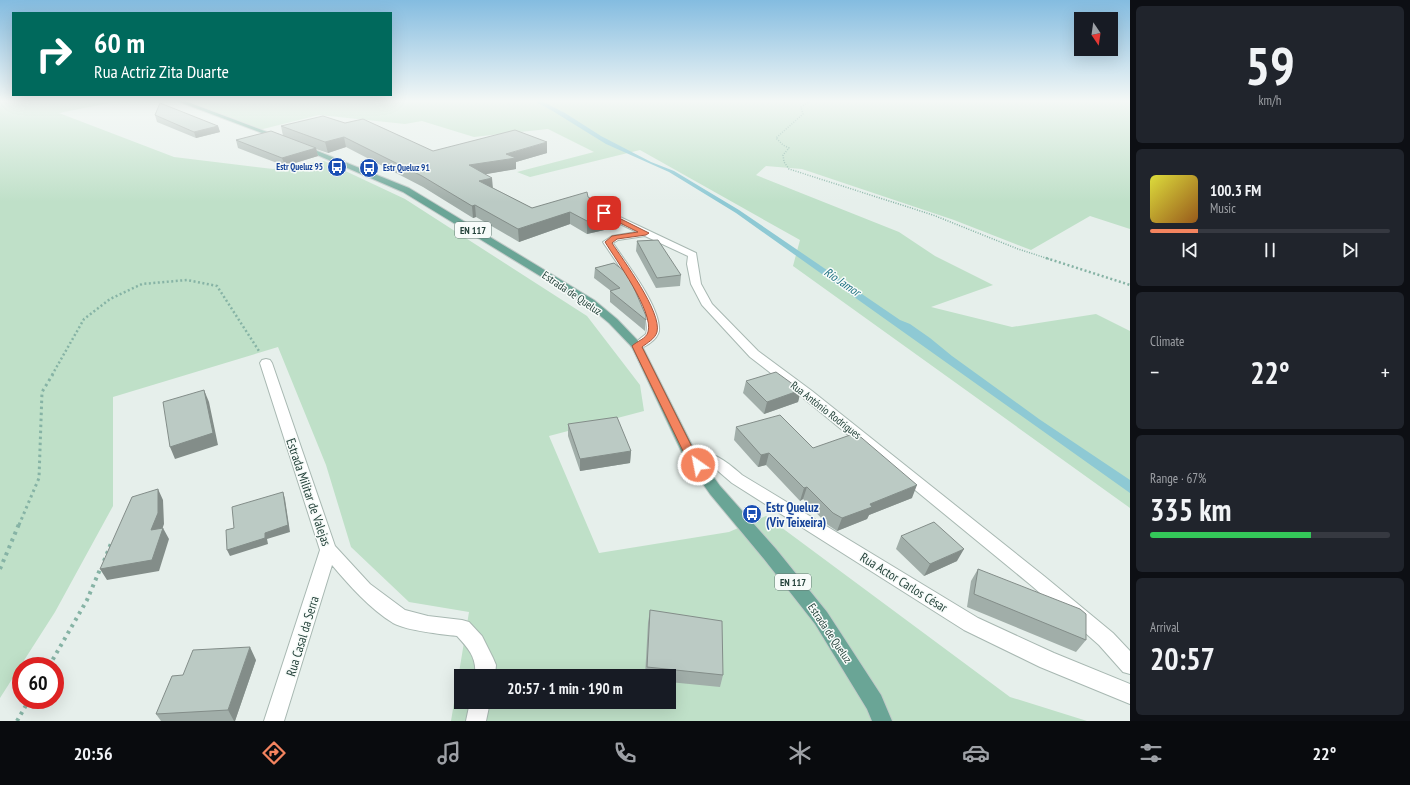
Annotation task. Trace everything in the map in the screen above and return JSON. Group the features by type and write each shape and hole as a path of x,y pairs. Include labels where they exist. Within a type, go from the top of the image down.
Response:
{"main road":[{"name":"Estrada de Queluz","path":"270,135 332,158 406,190 590,302 613,321 637,346 689,453 715,490 770,554 821,618 874,702 882,721"}],"street":[{"name":"Rua António Rodrigues","path":"591,206 693,255 692,264 696,284 707,305 754,354 807,394 1038,581 1106,639 1130,665"},
{"path":"637,346 649,338 653,332 652,321 647,303 608,242 615,238 646,233"},
{"name":"Estrada Militar de Valejas","path":"266,364 328,550 364,589 400,617 428,624 462,628 474,642 486,665 485,669"},
{"name":"Rua Actor Carlos César","path":"689,453 708,456 718,462 737,479 971,624 1047,660 1130,694"},
{"name":"Rua Casal da Serra","path":"274,721 328,550"},
{"path":"476,721 479,709"}],"path":[{"path":"780,135 776,138 789,148 783,155 784,162 789,169 933,215 1018,249 1130,285"},
{"path":"0,569 39,478 42,392 84,319 110,299 142,284 187,280 217,286 266,364"},
{"path":"54,657 87,600 112,541"},
{"path":"17,721 24,709"}],"green space":[{"path":"0,135 116,135 174,157 273,169 324,161 405,199 587,316 640,385 644,411 549,436 599,553 729,532 766,516 1010,697 1087,721 451,721 454,703 454,709 676,709 676,669 460,669 469,612 409,602 351,547 326,465 278,347 113,397 113,506 55,612 26,657 12,657 12,679 0,698"},
{"path":"466,135 496,135 474,137"},
{"path":"559,135 1130,135 1130,229 1090,216 1031,250 954,220 802,169 766,166 756,175 899,232 935,256 993,285 931,307 1012,327 1096,314 1130,331 1130,508 793,266 800,240 640,150 530,177 517,172 594,152"}],"water":[{"name":"Rio Jamor","path":"591,135 599,135 651,162 674,171 739,210 900,320 910,324 1039,419 1130,480 1130,493 736,213 669,172 606,144"}],"building":[{"path":"257,135 281,135 316,148 282,158 236,140"},
{"path":"305,135 397,135 433,151 497,135 527,135 547,142 506,154 516,158 469,165 492,178 479,181 532,208 587,192 588,197 599,203 592,205 613,215 587,221 570,212 518,229 475,205 472,206 422,176 344,137 325,142"},
{"path":"658,240 681,275 657,278 637,241"},
{"path":"614,263 628,274 646,316 646,320 610,291 620,288 595,268"},
{"path":"776,372 801,390 767,402 746,381"},
{"path":"204,390 213,433 170,447 163,402"},
{"path":"780,415 813,448 856,433 917,485 870,504 872,507 842,518 833,513 807,487 804,488 769,453 761,455 736,427"},
{"path":"617,417 631,451 580,459 568,424"},
{"path":"158,489 158,513 151,530 163,528 152,560 100,569 132,497"},
{"path":"283,492 288,525 265,533 265,538 227,550 226,530 234,528 232,507"},
{"path":"934,522 964,549 930,564 901,536"},
{"path":"978,569 1080,609 1086,614 1086,640 974,594"},
{"path":"650,610 722,621 723,675 647,667"},
{"path":"250,647 228,710 156,714 172,676 183,675 193,650"}],"place":[{"name":"Estr Queluz 95","path":"337,167"},
{"name":"Estr Queluz 91","path":"369,168"},
{"name":"Estr Queluz (Viv Teixeira)","path":"752,514"}],"route":[{"path":"604,213 646,233 627,235 615,238 608,242 647,303 652,321 653,332 649,338 637,346 689,453 698,465"}]}
